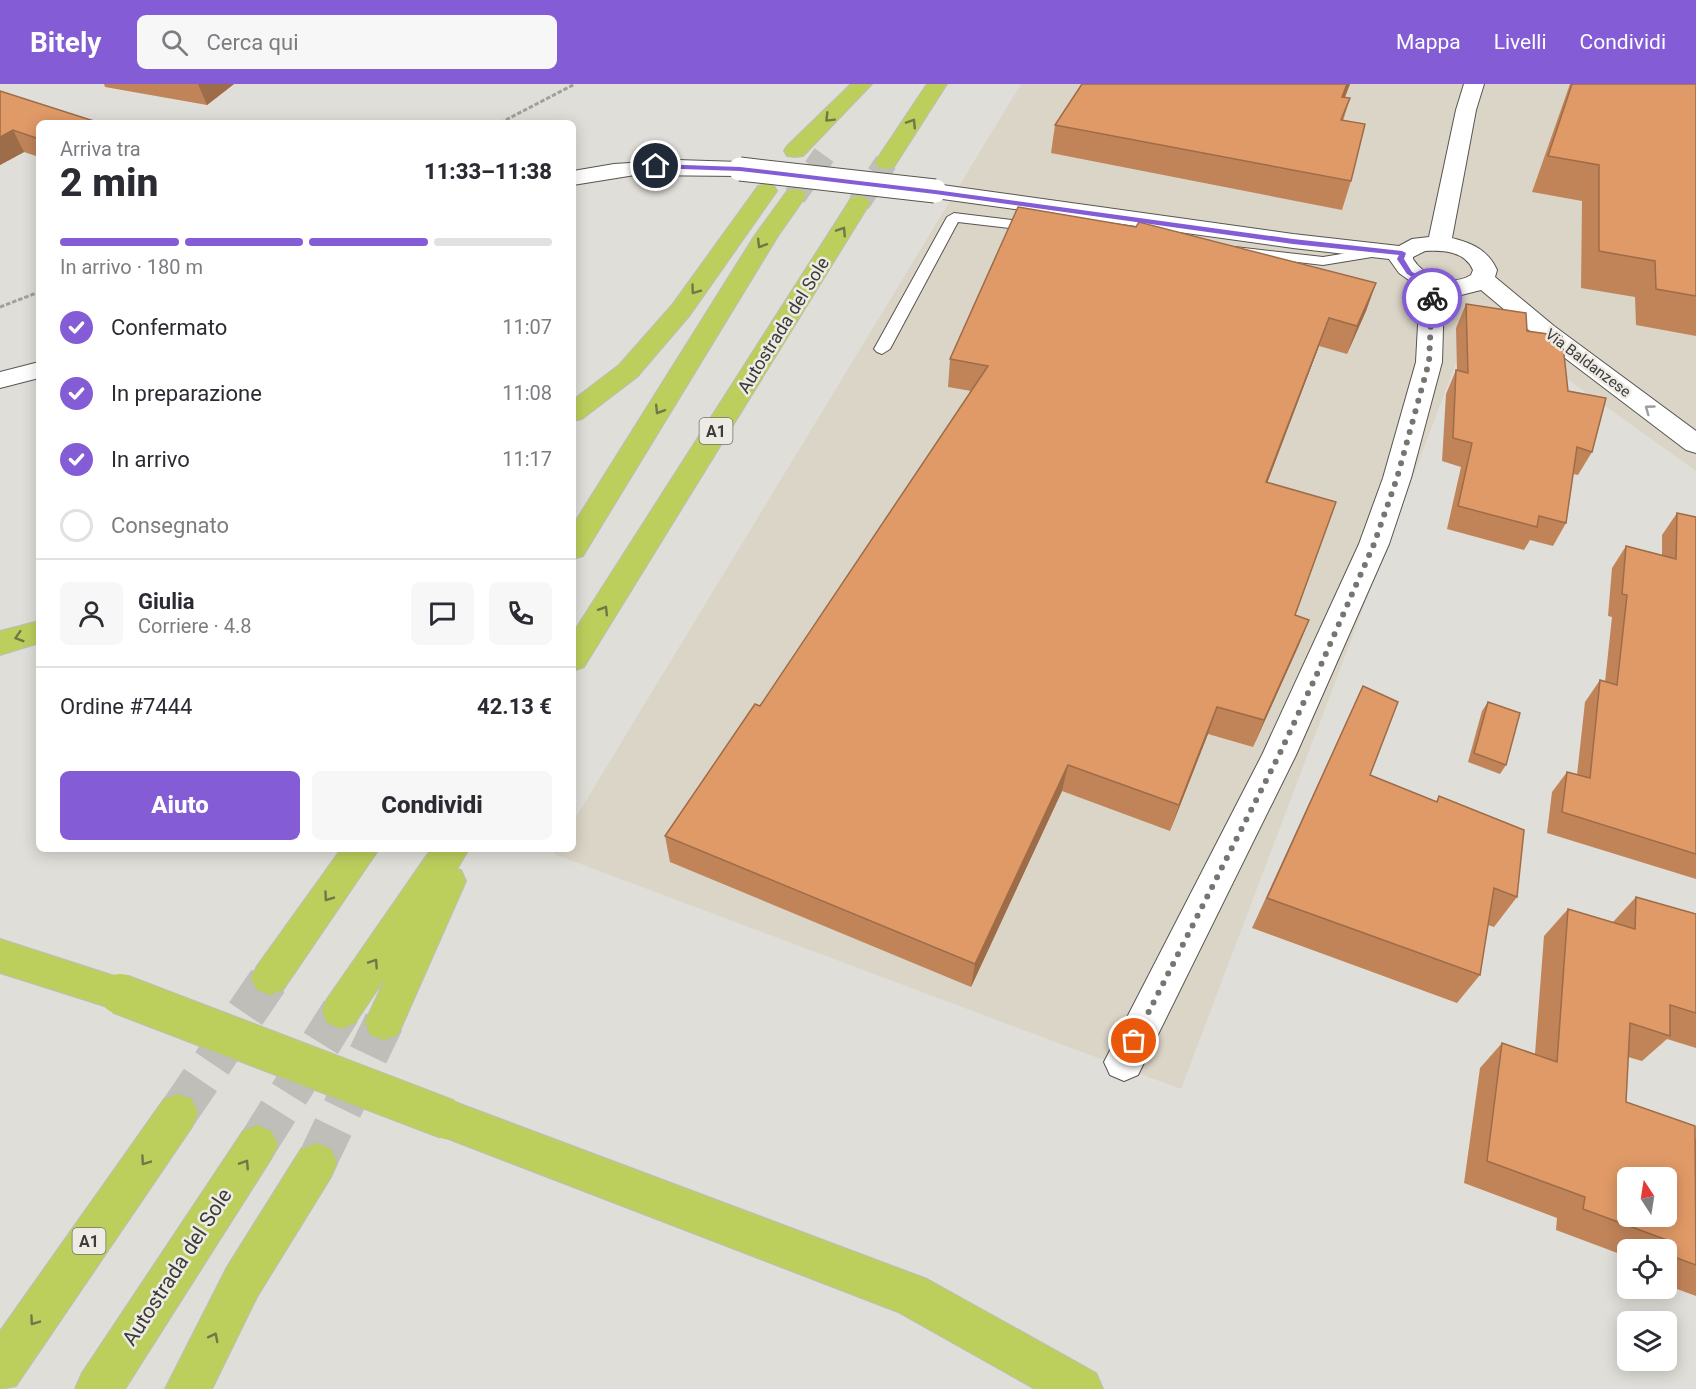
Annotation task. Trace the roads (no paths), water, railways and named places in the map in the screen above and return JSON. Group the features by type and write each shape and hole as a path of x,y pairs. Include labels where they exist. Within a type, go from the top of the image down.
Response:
{"highway":[{"path":"795,151 862,84"},
{"path":"837,138 875,84"},
{"path":"886,162 938,84"},
{"path":"576,411 628,371 681,310 766,191"},
{"path":"576,544 767,234 795,196"},
{"name":"Autostrada del Sole","path":"576,654 860,203"},
{"path":"0,643 36,633"},
{"path":"270,978 360,852"},
{"path":"341,1011 449,852"},
{"path":"384,1022 462,852"},
{"path":"0,956 120,994 911,1295 1080,1389"},
{"name":"A1","path":"0,1370 178,1113"},
{"name":"Autostrada del Sole","path":"98,1389 257,1145"},
{"path":"188,1389 242,1282 316,1163"}],"street":[{"path":"1439,243 1466,110 1474,84"},
{"path":"576,177 633,167 678,165 740,169 935,192 1293,242 1395,252 1410,273 1432,285 1466,287 1482,279"},
{"name":"Via Baldanzese","path":"1395,252 1420,244 1439,243 1463,248 1477,257 1485,270 1482,279 1545,331 1696,444"},
{"path":"1124,1062 1279,755 1374,544 1397,478 1429,362 1432,285"},
{"path":"0,380 36,371"}],"lane":[{"path":"882,349 954,217 1049,229"},
{"path":"1216,249 1323,261 1395,252"}],"tunnel":[{"path":"795,196 824,155"},
{"path":"859,203 886,162"},
{"path":"178,1113 270,978"},
{"path":"257,1145 341,1011"},
{"path":"316,1163 384,1022"}]}
